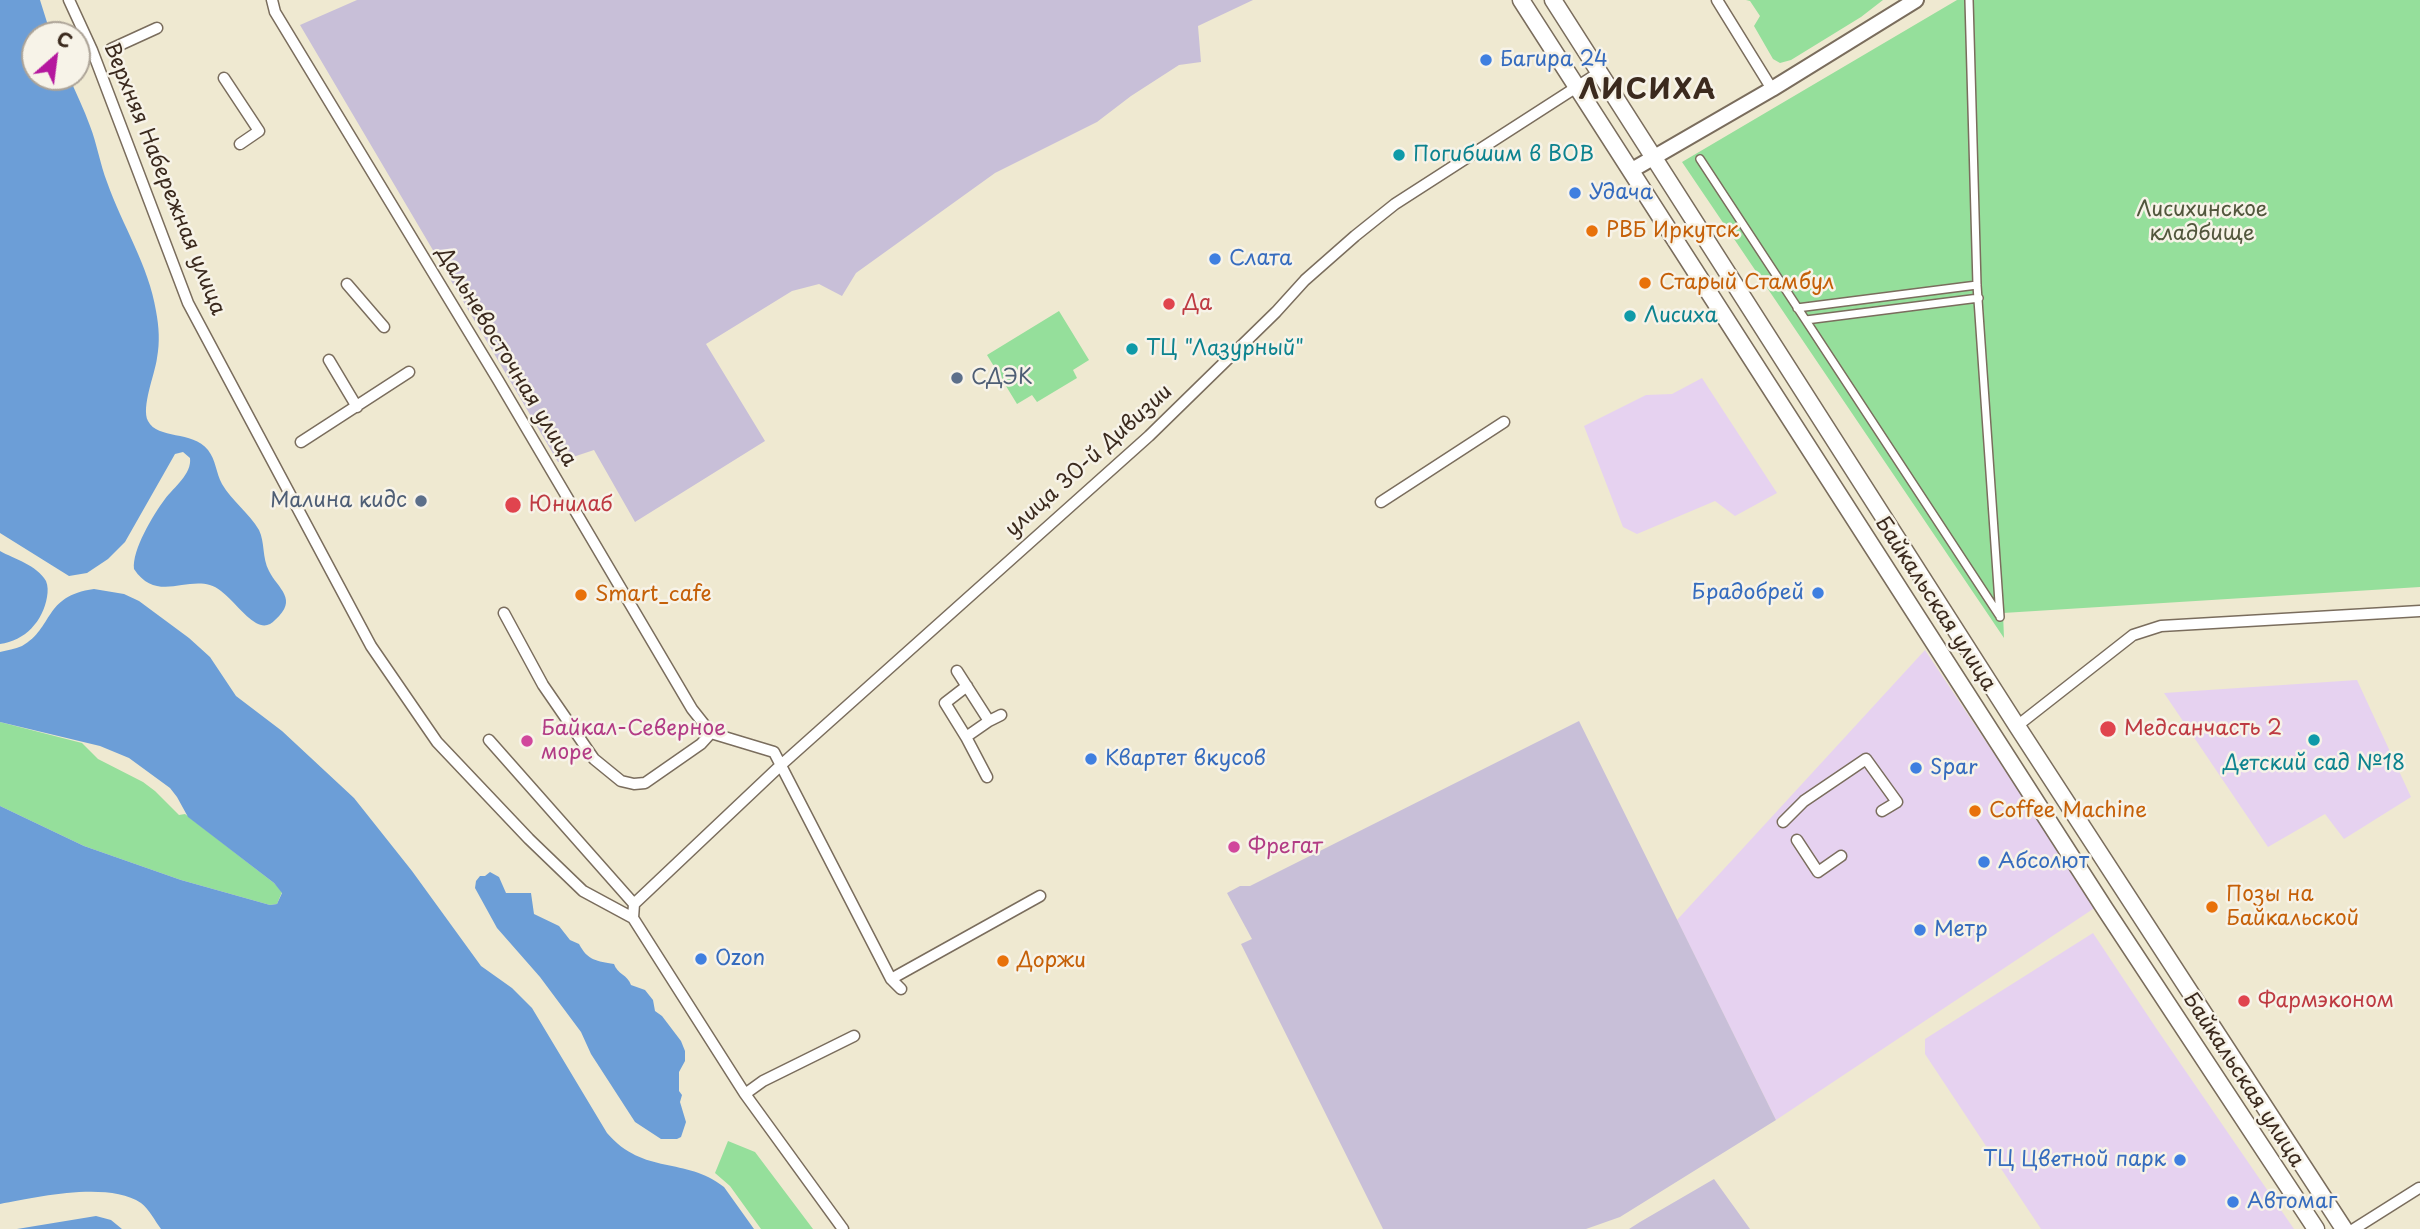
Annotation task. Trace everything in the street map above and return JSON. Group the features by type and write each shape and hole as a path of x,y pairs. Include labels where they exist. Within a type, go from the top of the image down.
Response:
{"main road":[{"name":"Байкальская улица","path":"1521,0 2105,909 2316,1229"},
{"name":"Байкальская улица","path":"1553,0 2017,726 2344,1229"},
{"path":"1632,170 1772,89 1916,0"}],"street":[{"name":"Верхняя Набережная улица","path":"69,0 92,50 188,303 371,646 437,742 529,839 583,891 633,918"},
{"name":"Дальневосточная улица","path":"272,0 275,12 498,380 692,709 711,733"},
{"path":"1717,0 1772,89"},
{"path":"1700,159 2000,617 1977,285 1969,0"},
{"path":"111,49 157,28"},
{"name":"улица 30-й Дивизии","path":"634,904 780,765 1149,436 1276,312 1305,280 1355,236 1395,204 1600,72"},
{"path":"224,78 259,131 240,144"},
{"path":"347,284 384,327"},
{"path":"1797,308 1977,285"},
{"path":"1806,320 1979,298"},
{"path":"329,360 357,407"},
{"path":"301,442 409,372"},
{"path":"1381,502 1504,422"},
{"path":"2017,726 2133,635 2161,626 2420,611"},
{"path":"504,613 543,685 594,759 621,781 645,783 701,744 711,733 774,752 891,979 901,989"},
{"path":"957,671 989,721"},
{"path":"967,686 945,704 987,777"},
{"path":"966,737 1001,715"},
{"path":"489,740 634,904 633,918 745,1094 843,1229"},
{"path":"1783,822 1804,801 1866,759 1897,802 1882,811"},
{"path":"1797,839 1818,872 1842,856"},
{"path":"891,979 1040,895"},
{"path":"745,1094 763,1081 854,1036"},
{"path":"2354,1229 2419,1188"}],"shaded area":[{"path":"357,0 1253,0 1198,26 1201,62 1179,65 1097,122 995,173 856,273 842,296 819,284 792,291 706,344 765,441 635,522 594,450 558,462 300,25"},
{"path":"1702,378 1777,493 1735,516 1715,501 1637,534 1623,527 1584,426 1646,395 1672,394"},
{"path":"1925,650 2096,907 1776,1120 1677,920"},
{"path":"2357,680 2411,797 2344,839 2325,814 2268,847 2164,693"},
{"path":"1579,721 1776,1120 1620,1217 1586,1229 1383,1229 1241,944 1252,939 1227,893 1240,886 1250,886"},
{"path":"2093,933 2294,1229 2041,1229 1925,1054 1925,1039"},
{"path":"1714,1179 1750,1229 1629,1229 1640,1222"}],"green space":[{"path":"1746,0 1883,0 1861,17 1791,60 1780,63 1773,59 1754,26 1760,16 1750,1"},
{"name":"Лисихинское кладбище","path":"1957,0 2420,0 2420,587 2003,613 2004,638 1682,162"},
{"path":"1059,311 1089,360 1073,370 1077,378 1037,402 1032,395 1017,404 987,355"},
{"path":"0,722 82,743 98,759 143,782 179,815 185,814 274,883 282,892 277,904 270,905 181,880 84,846 0,806"},
{"path":"728,1141 755,1152 813,1229 761,1229 730,1186 715,1173"}],"water":[{"path":"0,0 40,0 47,21 21,21 21,91 76,91 83,107 113,198 148,278 152,294 159,340 147,399 148,421 159,431 193,440 208,450 222,484 259,530 267,566 284,594 285,606 273,622 261,625 210,585 154,585 144,580 134,569 136,552 149,523 188,469 190,458 183,452 175,454 125,542 108,559 87,573 69,576 0,533"},
{"path":"0,551 42,575 48,591 45,606 37,622 17,639 0,644"},
{"path":"94,589 124,594 139,601 189,638 210,657 236,696 282,731 354,798 412,871 481,966 512,988 532,1008 607,1133 635,1155 694,1172 724,1187 754,1229 161,1229 141,1203 127,1196 110,1193 72,1193 0,1204 0,806 84,846 181,880 270,905 277,904 282,893 274,883 188,817 170,788 129,758 100,746 0,722 0,652 22,646 32,639 57,605 66,598"},
{"path":"490,872 499,877 506,893 531,893 534,914 559,926 570,940 579,944 590,957 614,964 631,985 645,990 653,1000 655,1011 681,1041 685,1051 685,1061 679,1072 679,1091 682,1095 680,1102 686,1122 681,1137 661,1139 635,1122 591,1054 581,1032 540,977 497,928 475,888 480,876"},
{"path":"96,1216 111,1220 122,1229 17,1229"}],"place":[{"name":"Багира 24","path":"1486,60"},
{"name":"Погибшим в ВОВ","path":"1399,155"},
{"name":"Удача","path":"1575,193"},
{"name":"РВБ Иркутск","path":"1592,231"},
{"name":"Слата","path":"1215,259"},
{"name":"Старый Стамбул","path":"1645,283"},
{"name":"Да","path":"1169,304"},
{"name":"Лисиха","path":"1630,316"},
{"name":"ТЦ \"Лазурный\"","path":"1132,349"},
{"name":"СДЭК","path":"957,378"},
{"name":"Малина кидс","path":"421,501"},
{"name":"Юнилаб","path":"513,505"},
{"name":"Брадобрей","path":"1818,593"},
{"name":"Smart_cafe","path":"581,595"},
{"name":"Медсанчасть 2","path":"2108,729"},
{"name":"Детский сад №18","path":"2314,740"},
{"name":"Байкал-Северное море","path":"527,741"},
{"name":"Квартет вкусов","path":"1091,759"},
{"name":"Spar","path":"1916,768"},
{"name":"Coffee Machine","path":"1975,811"},
{"name":"Фрегат","path":"1234,847"},
{"name":"Абсолют","path":"1984,862"},
{"name":"Позы на Байкальской","path":"2212,907"},
{"name":"Метр","path":"1920,930"},
{"name":"Ozon","path":"701,959"},
{"name":"Доржи","path":"1003,961"},
{"name":"Фармэконом","path":"2244,1001"},
{"name":"ТЦ Цветной парк","path":"2180,1160"},
{"name":"Автомаг","path":"2233,1202"}],"district":[{"name":"ЛИСИХА","path":"1648,91"}]}
